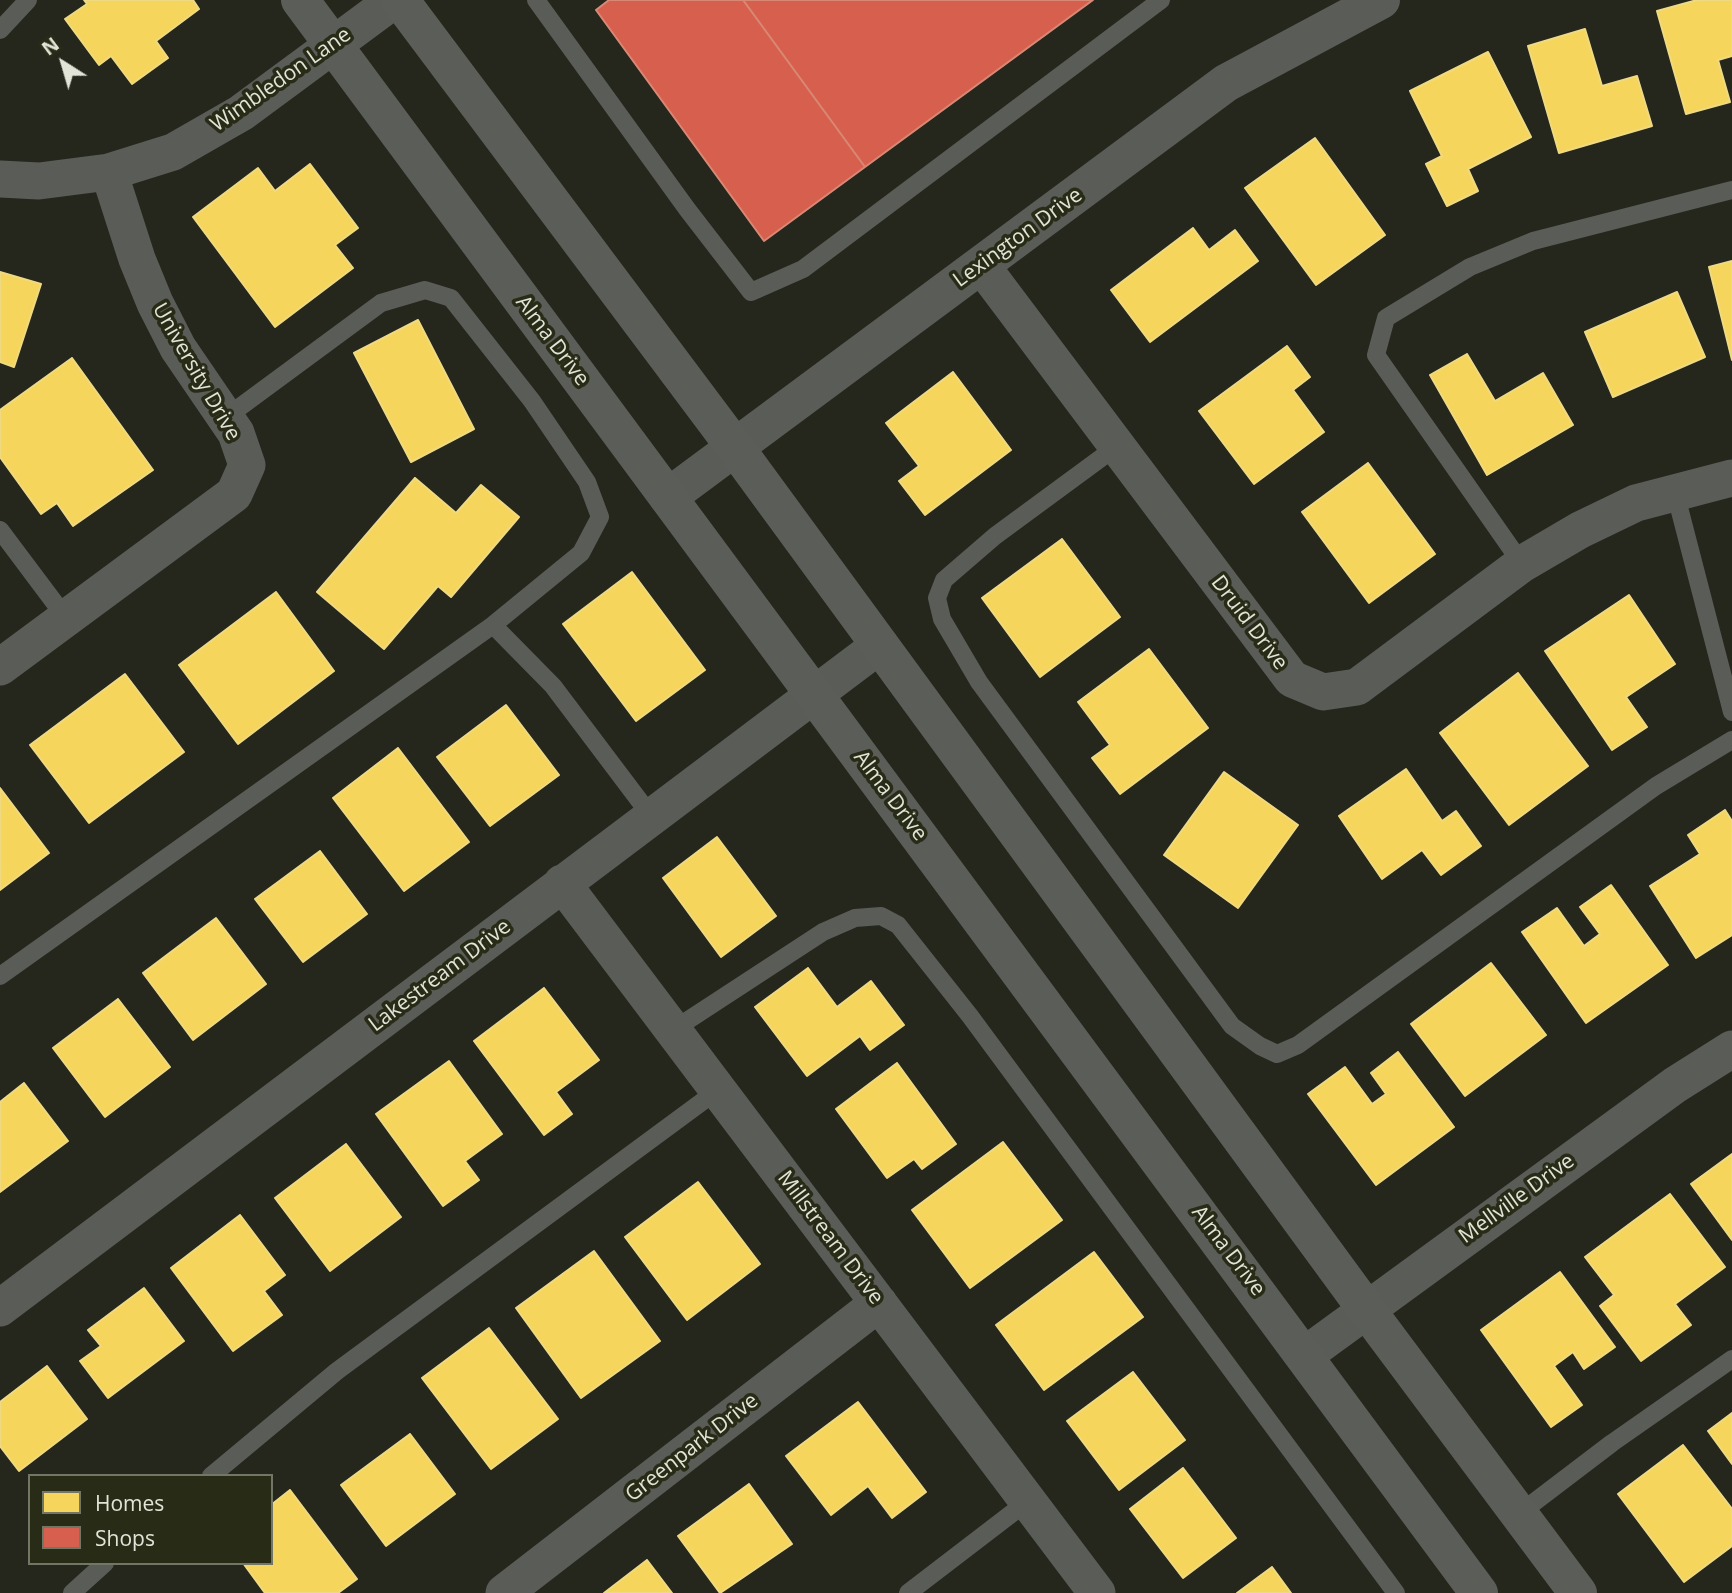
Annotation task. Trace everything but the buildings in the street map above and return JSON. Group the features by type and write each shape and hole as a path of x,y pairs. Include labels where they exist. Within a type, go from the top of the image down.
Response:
{"main road":[{"name":"Alma Drive","path":"300,0 1479,1593"},
{"path":"400,0 734,446 1366,1309 1578,1593"}],"street":[{"name":"Wimbledon Lane","path":"0,178 40,181 109,172 173,152 241,113 394,0"},
{"name":"Lexington Drive","path":"668,497 1226,83 1381,0"},
{"name":"University Drive","path":"0,667 234,494 247,465 236,433 177,348 155,303 137,259 109,172"},
{"name":"Druid Drive","path":"981,265 1292,679 1323,692 1357,687 1522,564 1636,503 1732,478"},
{"name":"Lakestream Drive","path":"0,1308 880,645"},
{"name":"Millstream Drive","path":"562,883 1097,1593"},
{"name":"Mellville Drive","path":"1305,1355 1675,1085 1732,1049"},
{"name":"Greenpark Drive","path":"504,1593 879,1303"}],"lane":[{"path":"0,30 28,0"},
{"path":"536,0 687,209 751,292 803,269 1161,0"},
{"path":"1522,564 1376,355 1386,318 1470,267 1533,241 1732,190"},
{"path":"0,976 493,625 581,553 600,517 587,482 532,401 451,298 425,290 381,303 225,418"},
{"path":"1116,447 960,564 944,580 937,598 942,619 979,682 1233,1026 1260,1046 1277,1054 1298,1045 1656,786 1732,740"},
{"path":"1675,492 1732,712"},
{"path":"0,530 66,618"},
{"path":"493,625 553,685 651,816"},
{"path":"673,1030 823,932 855,918 881,916 898,925 970,1016 1396,1593"},
{"path":"213,1474 337,1371 718,1090"},
{"path":"1520,1513 1612,1443 1732,1359"},
{"path":"908,1593 1028,1501"},
{"path":"72,1593 103,1565"}]}
